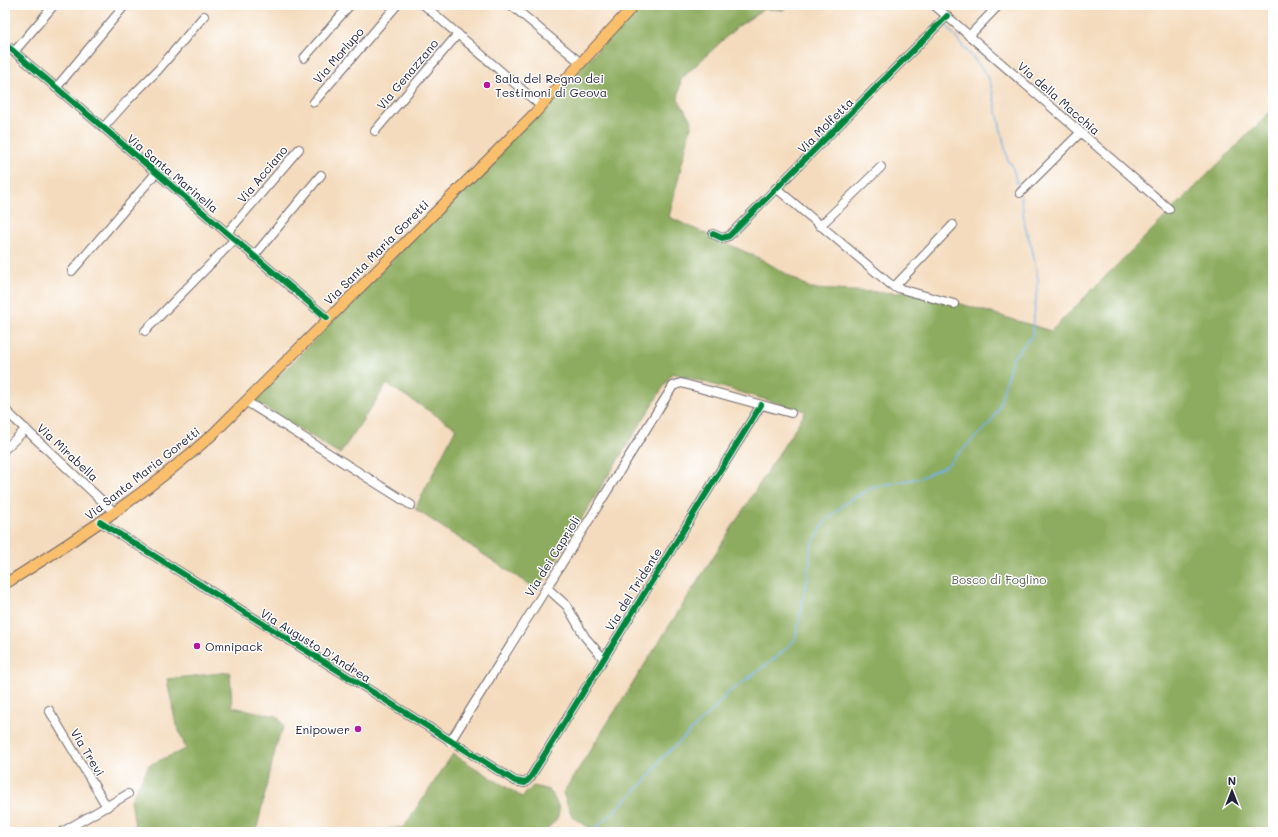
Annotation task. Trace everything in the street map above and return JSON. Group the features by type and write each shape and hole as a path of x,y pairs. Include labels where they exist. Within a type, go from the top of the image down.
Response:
{"main road":[{"name":"Via Santa Maria Goretti","path":"5,584 100,522 195,450 247,402 327,318 542,106 634,5"}],"street":[{"path":"14,52 54,5"},
{"path":"56,88 125,5"},
{"path":"304,58 350,5"},
{"name":"Via Morlupo","path":"314,102 397,5"},
{"path":"424,5 542,106"},
{"path":"511,5 581,63"},
{"name":"Via della Macchia","path":"934,5 945,19 969,36 1169,209"},
{"path":"969,36 999,5"},
{"path":"104,128 127,101 158,70 204,16"},
{"name":"Via Molfetta","path":"713,234 722,238 729,236 945,19"},
{"name":"Via Genazzano","path":"375,131 458,34"},
{"name":"Via Santa Marinella","path":"5,44 327,318"},
{"path":"1020,193 1080,133"},
{"name":"Via Acciano","path":"227,233 299,149"},
{"path":"822,228 881,167"},
{"path":"72,271 156,173"},
{"path":"254,256 321,175"},
{"path":"822,228 870,184"},
{"path":"776,188 894,287 954,304"},
{"path":"894,287 953,225"},
{"path":"145,331 235,239"},
{"name":"Via dei Caprioli","path":"450,742 675,384 682,383 761,405"},
{"path":"247,402 411,504"},
{"path":"761,405 792,413"},
{"name":"Via del Tridente","path":"523,783 529,780 603,658 761,405"},
{"name":"Via Mirabella","path":"5,410 114,512"},
{"path":"5,449 26,429"},
{"name":"Via Augusto D'Andrea","path":"100,522 450,742 514,781 523,783"},
{"path":"546,587 567,606 585,637 603,658"},
{"name":"Via Trevi","path":"49,710 106,806"},
{"path":"62,832 128,794"}],"green space":[{"name":"Bosco di Foglino","path":"641,5 791,5 783,10 764,9 737,27 681,79 678,99 692,122 669,217 761,259 812,289 899,293 908,288 1051,331 1273,109 1273,832 597,832 572,817 563,793 806,411 672,373 537,590 415,509 456,428 387,384 340,454 255,401"},
{"path":"230,672 232,707 277,716 284,726 277,742 256,832 136,832 131,800 149,765 186,749 175,720 167,679"},
{"path":"453,754 522,797 533,786 549,790 559,808 558,817 544,832 369,832 404,827"}],"waterway":[{"path":"945,22 990,81 1008,161 1012,165 1019,190"},
{"path":"592,832 647,780 661,759 709,714 727,694 778,656 795,640 808,575 811,547 825,522 846,503 872,487 920,478 946,466 991,422 999,407 1012,359 1032,336 1038,279 1032,248 1025,227 1021,196"}],"cycle path":[{"path":"713,234 722,238 729,236 947,16"},
{"path":"5,44 327,318"},
{"path":"100,522 515,781 525,783 530,778 761,405"}],"place":[{"name":"Sala del Regno dei Testimoni di Geova","path":"487,85"},
{"name":"Omnipack","path":"197,646"},
{"name":"Enipower","path":"358,729"}]}
